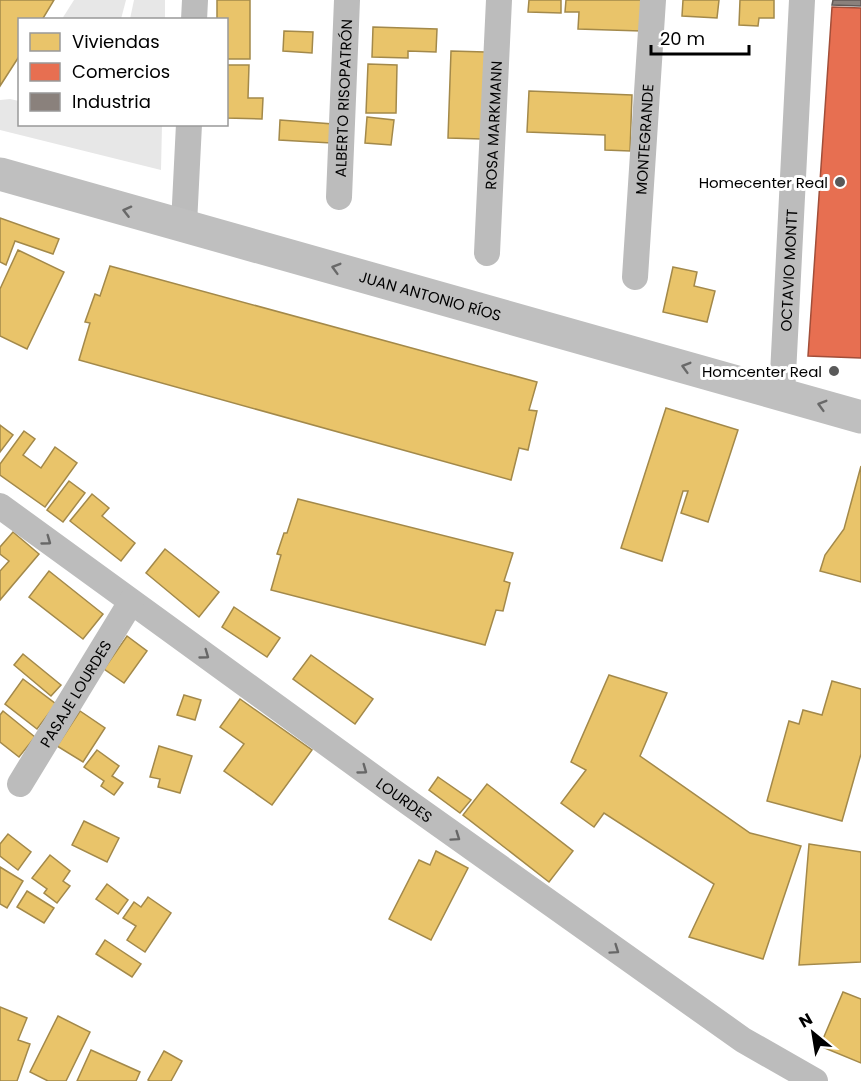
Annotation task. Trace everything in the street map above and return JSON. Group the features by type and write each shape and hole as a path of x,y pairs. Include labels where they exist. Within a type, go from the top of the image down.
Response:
{"main road":[{"name":"JUAN ANTONIO RÍOS","path":"0,174 861,417"}],"street":[{"path":"194,18 195,0"},
{"name":"ALBERTO RISOPATRÓN","path":"339,197 347,0"},
{"name":"ROSA MARKMANN","path":"488,253 499,0"},
{"name":"MONTEGRANDE","path":"635,277 653,0"},
{"name":"OCTAVIO MONTT","path":"782,394 802,0"},
{"path":"183,224 189,126"},
{"name":"LOURDES","path":"0,506 382,784 743,1040 815,1081"},
{"name":"PASAJE LOURDES","path":"20,784 131,602"}],"shaded area":[{"path":"74,0 126,0 121,18 63,18"},
{"path":"134,0 165,0 165,18 130,18"},
{"path":"0,100 18,101 18,126 162,126 161,170 0,130"}],"building: Viviendas":[{"path":"0,0 54,0 43,18 18,18 18,58 0,86"},
{"path":"217,0 250,0 250,59 228,59 228,18 217,18"},
{"path":"529,0 561,0 561,13 528,12"},
{"path":"566,0 642,0 641,31 578,29 579,12 565,12"},
{"path":"683,0 719,0 717,18 682,16"},
{"path":"740,0 774,0 774,18 759,18 758,26 739,25"},
{"path":"373,27 437,29 436,52 408,51 408,58 372,57"},
{"path":"284,31 313,32 312,53 283,51"},
{"path":"451,51 485,52 482,139 448,138"},
{"path":"368,64 397,65 396,113 366,113"},
{"path":"228,65 249,65 248,98 263,98 262,119 228,118"},
{"path":"529,91 632,95 630,151 605,150 605,135 527,132"},
{"path":"367,117 394,120 391,145 365,143"},
{"path":"280,120 333,124 331,143 279,140"},
{"path":"0,218 59,239 53,254 15,241 6,265 0,262"},
{"path":"18,250 64,272 27,349 0,336 0,289"},
{"path":"110,266 537,382 529,410 537,411 528,450 519,448 511,480 79,360 90,323 85,322 95,294 100,296"},
{"path":"673,267 697,272 694,286 715,291 707,322 663,312"},
{"path":"666,408 738,430 708,522 681,513 688,491 683,491 662,561 621,548"},
{"path":"0,425 13,435 0,452"},
{"path":"24,431 35,439 23,455 41,468 55,447 77,463 45,507 0,475 0,464"},
{"path":"861,466 861,582 820,571 825,555 844,529"},
{"path":"69,481 85,493 63,522 47,510"},
{"path":"92,494 109,508 102,516 135,543 121,561 70,521"},
{"path":"298,499 513,553 504,581 510,583 503,611 496,610 485,645 271,590 281,555 277,554 284,533 287,533"},
{"path":"13,532 39,554 0,600 0,571 9,561 0,554 0,547"},
{"path":"165,549 219,592 199,617 146,573"},
{"path":"49,571 103,614 83,639 29,597"},
{"path":"234,607 280,638 267,657 222,627"},
{"path":"127,636 147,651 124,683 104,669"},
{"path":"23,654 61,685 51,696 14,665"},
{"path":"311,655 373,699 355,724 293,679"},
{"path":"609,675 667,693 640,756 750,833 801,846 763,959 689,937 714,884 604,813 594,827 561,803 586,770 571,762"},
{"path":"23,679 56,704 37,729 5,704"},
{"path":"832,681 861,689 861,754 842,821 767,801 789,721 799,724 803,710 822,715"},
{"path":"184,695 201,700 195,720 177,715"},
{"path":"240,699 312,750 272,805 224,771 244,744 220,727"},
{"path":"3,711 35,737 19,757 0,742 0,715"},
{"path":"80,711 105,728 83,762 57,746"},
{"path":"159,746 192,756 180,793 158,787 160,779 150,777"},
{"path":"97,750 119,766 112,776 123,783 114,795 101,786 104,781 84,767"},
{"path":"438,777 471,800 460,813 429,790"},
{"path":"487,784 573,851 549,882 463,815"},
{"path":"84,821 119,838 107,862 72,845"},
{"path":"8,834 31,852 18,870 0,856 0,844"},
{"path":"809,844 861,852 861,962 799,965"},
{"path":"436,851 468,868 431,940 389,919 419,860 430,865"},
{"path":"50,855 70,871 63,881 70,886 57,903 44,893 47,889 32,878"},
{"path":"0,867 23,881 7,908 0,904"},
{"path":"107,884 128,900 118,914 96,899"},
{"path":"27,891 54,908 44,923 17,907"},
{"path":"148,897 171,913 145,952 127,940 136,926 123,918 134,902 141,907"},
{"path":"105,940 141,964 132,977 96,954"},
{"path":"843,992 861,999 861,1063 820,1046"},
{"path":"0,1007 27,1018 18,1040 30,1044 17,1081 0,1081"},
{"path":"58,1016 90,1032 66,1081 48,1081 30,1072"},
{"path":"91,1050 140,1072 136,1081 77,1081"},
{"path":"164,1051 182,1061 171,1081 148,1080"}],"building: Comercios":[{"name":"Homecenter Real","path":"832,7 861,8 861,358 808,356"}],"building: Industria":[{"path":"833,0 861,0 861,6 832,5"}],"place":[{"name":"Homecenter Real","path":"840,182"},
{"name":"Homcenter Real","path":"834,371"}]}
